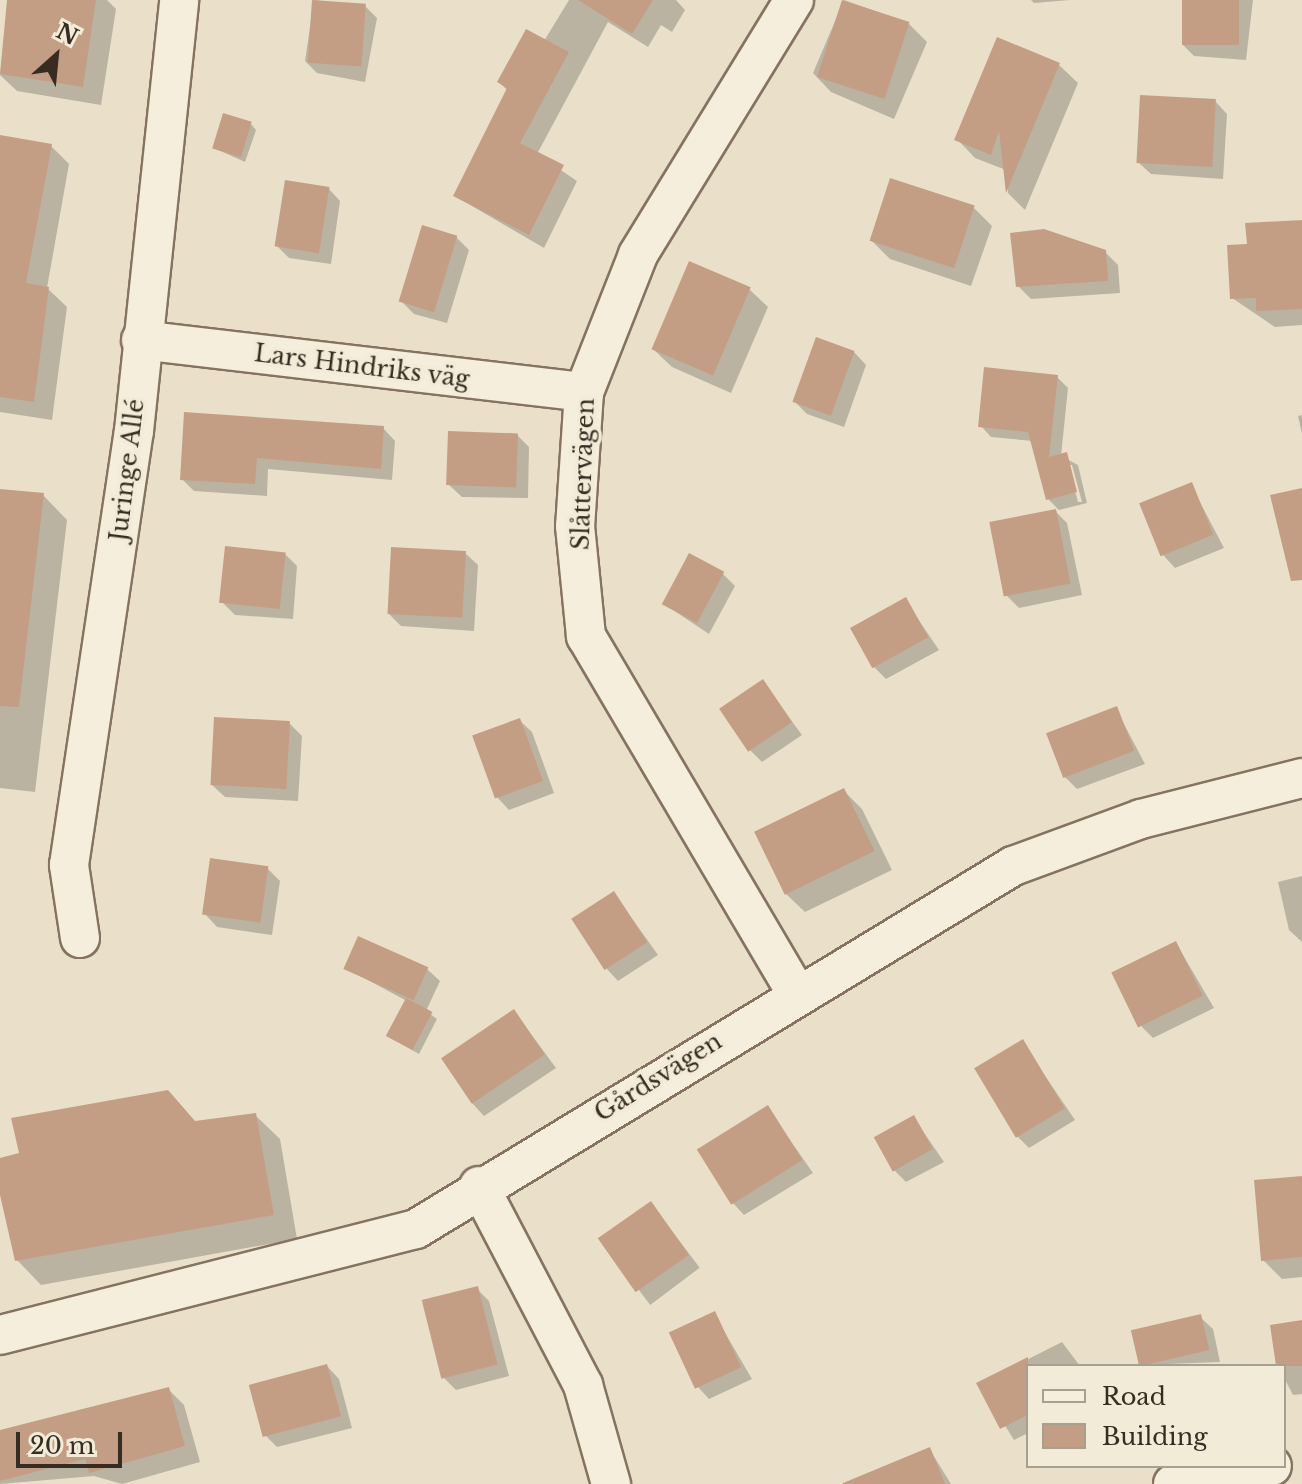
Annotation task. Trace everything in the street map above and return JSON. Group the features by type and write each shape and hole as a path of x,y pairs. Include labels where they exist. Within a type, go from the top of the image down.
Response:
{"street":[{"name":"Juringe Allé","path":"80,938 69,865 134,431 141,340 179,0"},
{"name":"Slåttervägen","path":"794,0 638,255 584,392 575,526 586,636 796,992"},
{"name":"Lars Hindriks väg","path":"141,340 584,392"},
{"name":"Gårdsvägen","path":"0,1335 416,1229 479,1186 796,992 1013,866 1141,819 1302,778"},
{"path":"479,1186 583,1385 611,1484"},
{"path":"1173,1484 1217,1470 1244,1468"}],"building":[{"path":"7,0 96,0 83,87 0,74"},
{"path":"312,0 366,4 361,67 308,63"},
{"path":"578,0 653,0 632,34"},
{"path":"842,0 910,22 884,99 817,77"},
{"path":"1182,0 1239,0 1239,45 1182,45"},
{"path":"526,29 569,52 520,143 564,165 529,235 453,196 507,88 497,82"},
{"path":"997,37 1060,63 1006,193 999,131 991,155 954,140"},
{"path":"1140,95 1216,99 1212,167 1136,163"},
{"path":"223,113 252,122 241,157 212,148"},
{"path":"0,135 52,144 26,283 49,287 34,402 0,397"},
{"path":"890,178 975,206 954,268 870,241"},
{"path":"285,180 329,187 319,253 275,246"},
{"path":"1302,220 1302,309 1256,311 1256,298 1230,299 1227,245 1247,244 1245,223"},
{"path":"422,225 457,236 434,312 399,302"},
{"path":"1044,229 1106,250 1108,281 1016,287 1010,233"},
{"path":"689,261 751,287 713,376 651,349"},
{"path":"816,337 855,351 831,416 792,402"},
{"path":"984,367 1058,375 1049,457 1067,452 1077,492 1046,500 1028,432 978,427"},
{"path":"184,412 384,426 381,469 257,458 255,484 180,480"},
{"path":"448,431 518,433 516,487 446,485"},
{"path":"1192,482 1213,535 1161,556 1139,503"},
{"path":"1302,488 1302,580 1291,581 1270,495"},
{"path":"0,489 44,493 19,707 0,706"},
{"path":"1056,509 1071,584 1004,597 989,522"},
{"path":"225,546 286,552 280,609 219,603"},
{"path":"391,547 466,551 462,618 387,614"},
{"path":"689,553 724,572 697,623 662,604"},
{"path":"906,597 928,637 872,668 850,628"},
{"path":"763,679 792,722 748,752 719,709"},
{"path":"1117,706 1134,751 1063,778 1046,733"},
{"path":"214,717 290,721 286,789 210,785"},
{"path":"520,718 543,781 495,798 472,735"},
{"path":"844,788 875,851 785,895 754,832"},
{"path":"210,858 268,866 260,923 202,914"},
{"path":"614,891 647,942 604,970 571,919"},
{"path":"358,936 428,967 414,1000 343,969"},
{"path":"1176,941 1203,996 1138,1027 1111,973"},
{"path":"406,998 432,1012 412,1050 386,1036"},
{"path":"514,1009 545,1055 472,1104 441,1058"},
{"path":"1023,1039 1065,1108 1016,1138 974,1068"},
{"path":"168,1090 195,1121 256,1113 274,1215 15,1261 0,1195 0,1158 19,1153 11,1118"},
{"path":"768,1105 802,1160 731,1205 697,1150"},
{"path":"914,1115 933,1149 893,1171 874,1137"},
{"path":"1302,1176 1302,1257 1261,1261 1254,1180"},
{"path":"651,1201 689,1255 636,1292 598,1238"},
{"path":"478,1286 498,1365 441,1379 422,1300"},
{"path":"715,1311 741,1367 695,1389 669,1333"},
{"path":"1201,1314 1209,1350 1139,1364 1131,1330"},
{"path":"1302,1320 1302,1366 1276,1364 1270,1325"},
{"path":"1028,1357 1026,1416 1000,1429 976,1383"},
{"path":"327,1364 341,1416 263,1437 249,1385"},
{"path":"169,1387 185,1446 89,1473 85,1459 0,1481 0,1430"},
{"path":"930,1447 945,1484 843,1484 843,1483"}]}
